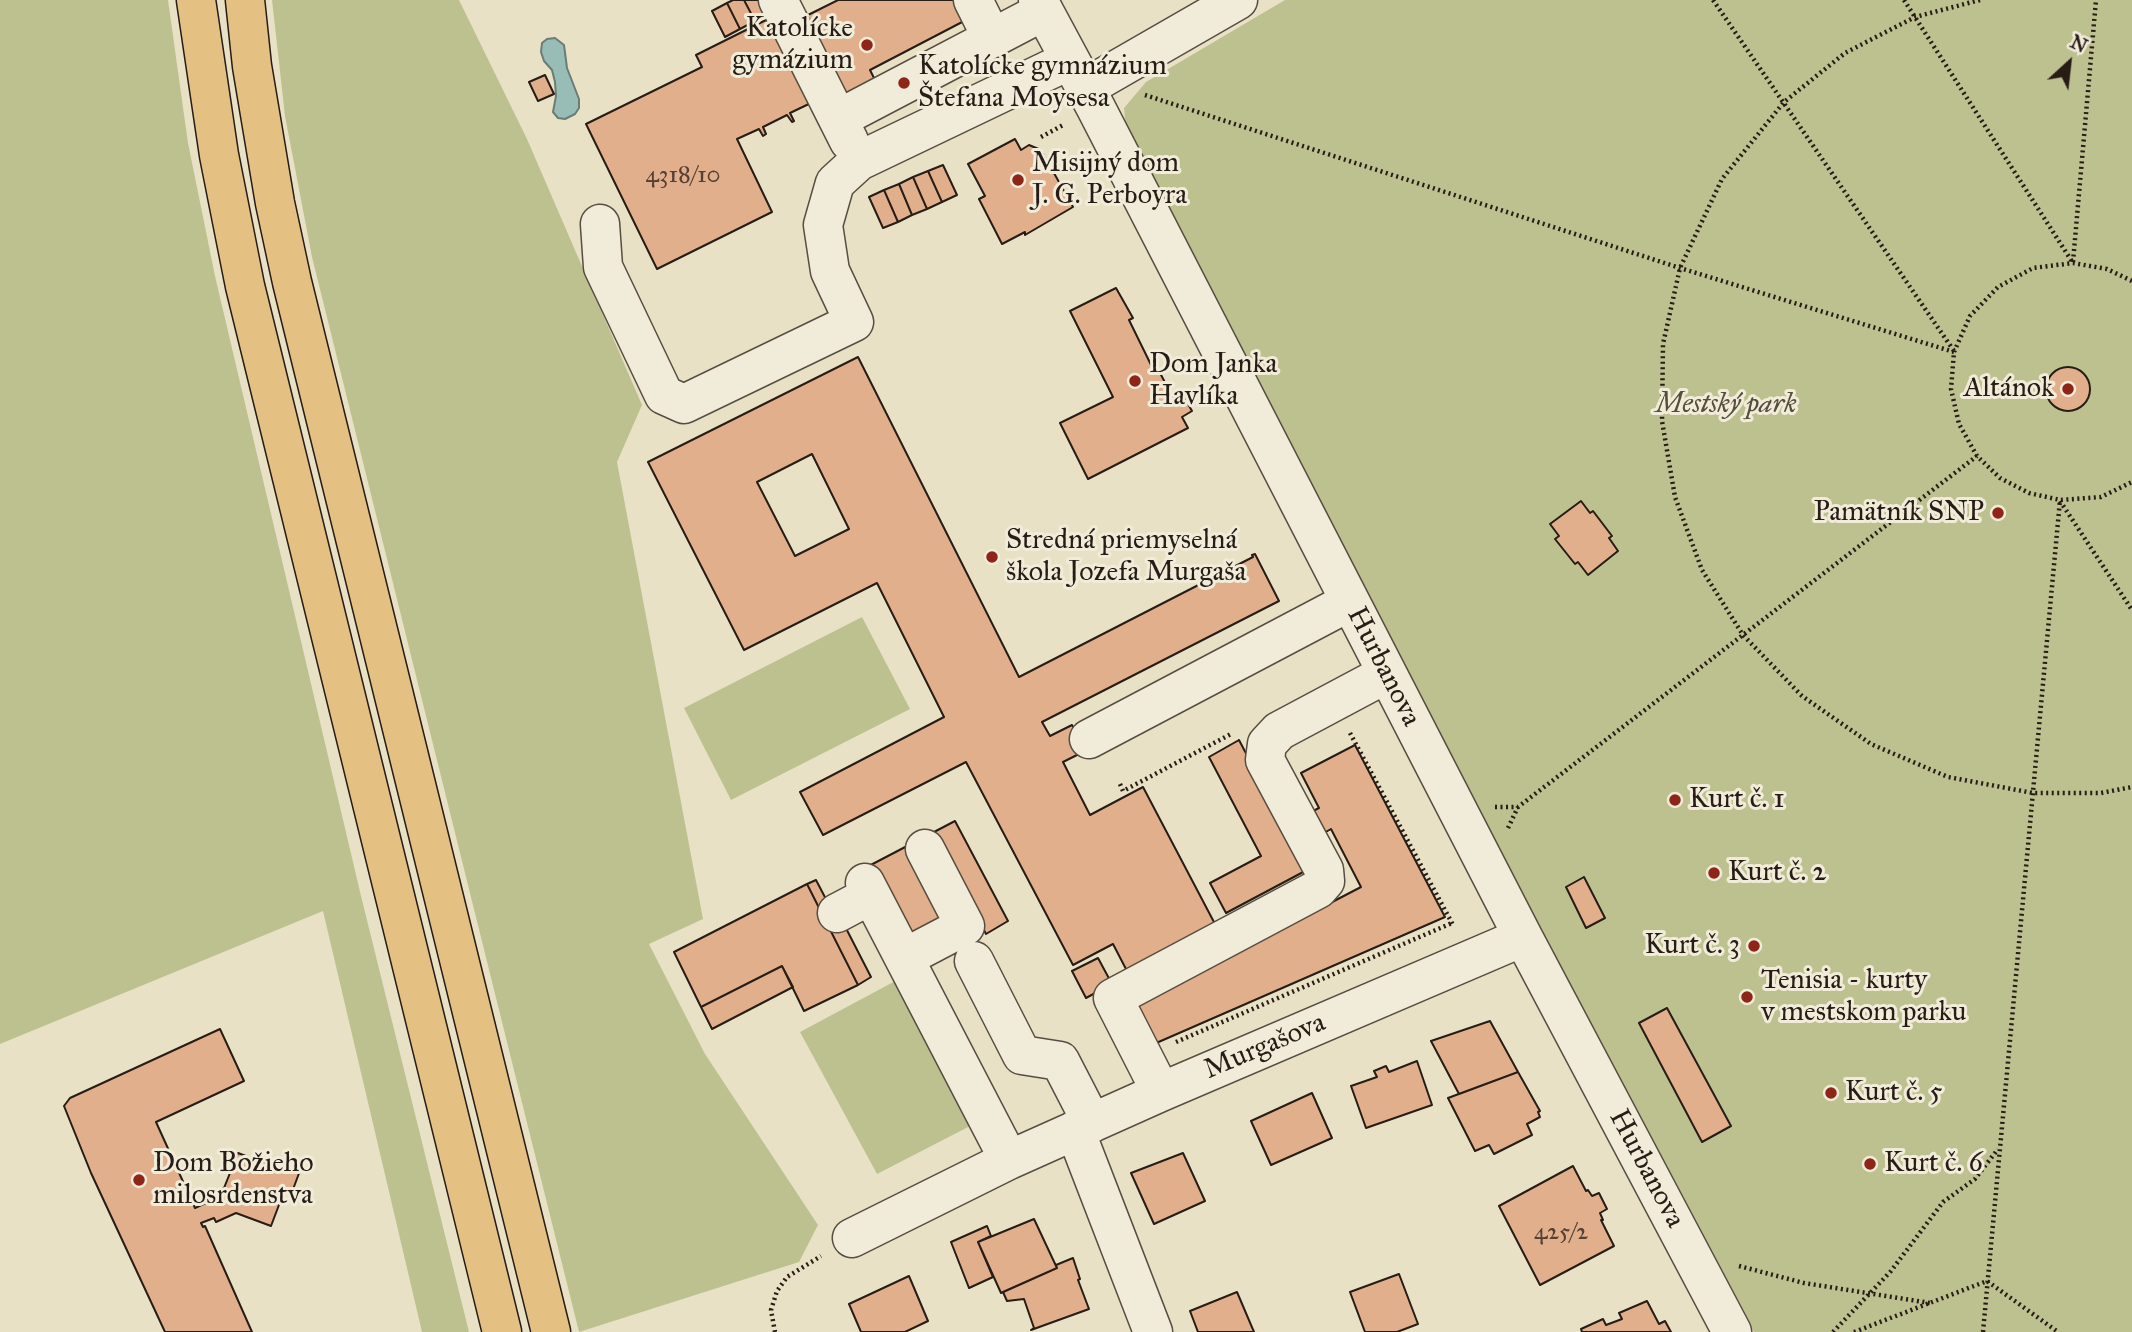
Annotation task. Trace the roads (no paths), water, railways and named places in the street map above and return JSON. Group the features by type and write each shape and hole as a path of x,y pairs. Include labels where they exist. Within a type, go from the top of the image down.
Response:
{"highway":[{"path":"196,0 219,155 245,286 502,1332"},
{"path":"245,0 252,66 275,203 292,282 551,1332"}],"street":[{"path":"778,0 859,161"},
{"path":"973,0 992,38"},
{"path":"600,224 603,267 664,395 684,404 854,322 830,271 822,225 835,183 859,161 1078,74 1238,0"},
{"path":"838,119 992,38 1041,6"},
{"name":"Hurbanova","path":"1041,6 1523,937 1732,1332"},
{"path":"1089,739 1349,601"},
{"path":"1161,1092 1113,998 1318,889 1325,881 1324,870 1265,760 1267,744 1279,732 1386,674"},
{"path":"904,958 965,926 925,849"},
{"path":"837,913 868,889 1009,1160"},
{"name":"Murgašova","path":"852,1238 1084,1126 1523,937"},
{"path":"974,961 1022,1055 1060,1061 1153,1332"}],"water":[{"path":"555,38 564,45 567,68 579,99 579,108 575,114 565,119 558,118 553,112 555,82 552,70 544,61 541,52 542,43"}],"place":[{"name":"Katolícke gymázium","path":"867,45"},
{"name":"Katolícke gymnázium Štefana Moysesa","path":"904,83"},
{"name":"Misijný dom J. G. Perboyra","path":"1018,180"},
{"name":"Dom Janka Havlíka","path":"1135,381"},
{"name":"Altánok","path":"2068,389"},
{"name":"Pamätník SNP","path":"1998,513"},
{"name":"Stredná priemyselná škola Jozefa Murgaša","path":"992,557"},
{"name":"Kurt č. 1","path":"1675,800"},
{"name":"Kurt č. 2","path":"1714,873"},
{"name":"Kurt č. 3","path":"1754,946"},
{"name":"Tenisia - kurty v mestskom parku","path":"1747,997"},
{"name":"Kurt č. 5","path":"1831,1093"},
{"name":"Kurt č. 6","path":"1870,1164"},
{"name":"Dom Božieho milosrdenstva","path":"139,1180"}],"park label":[{"name":"Mestský park","path":"1726,405"}]}
